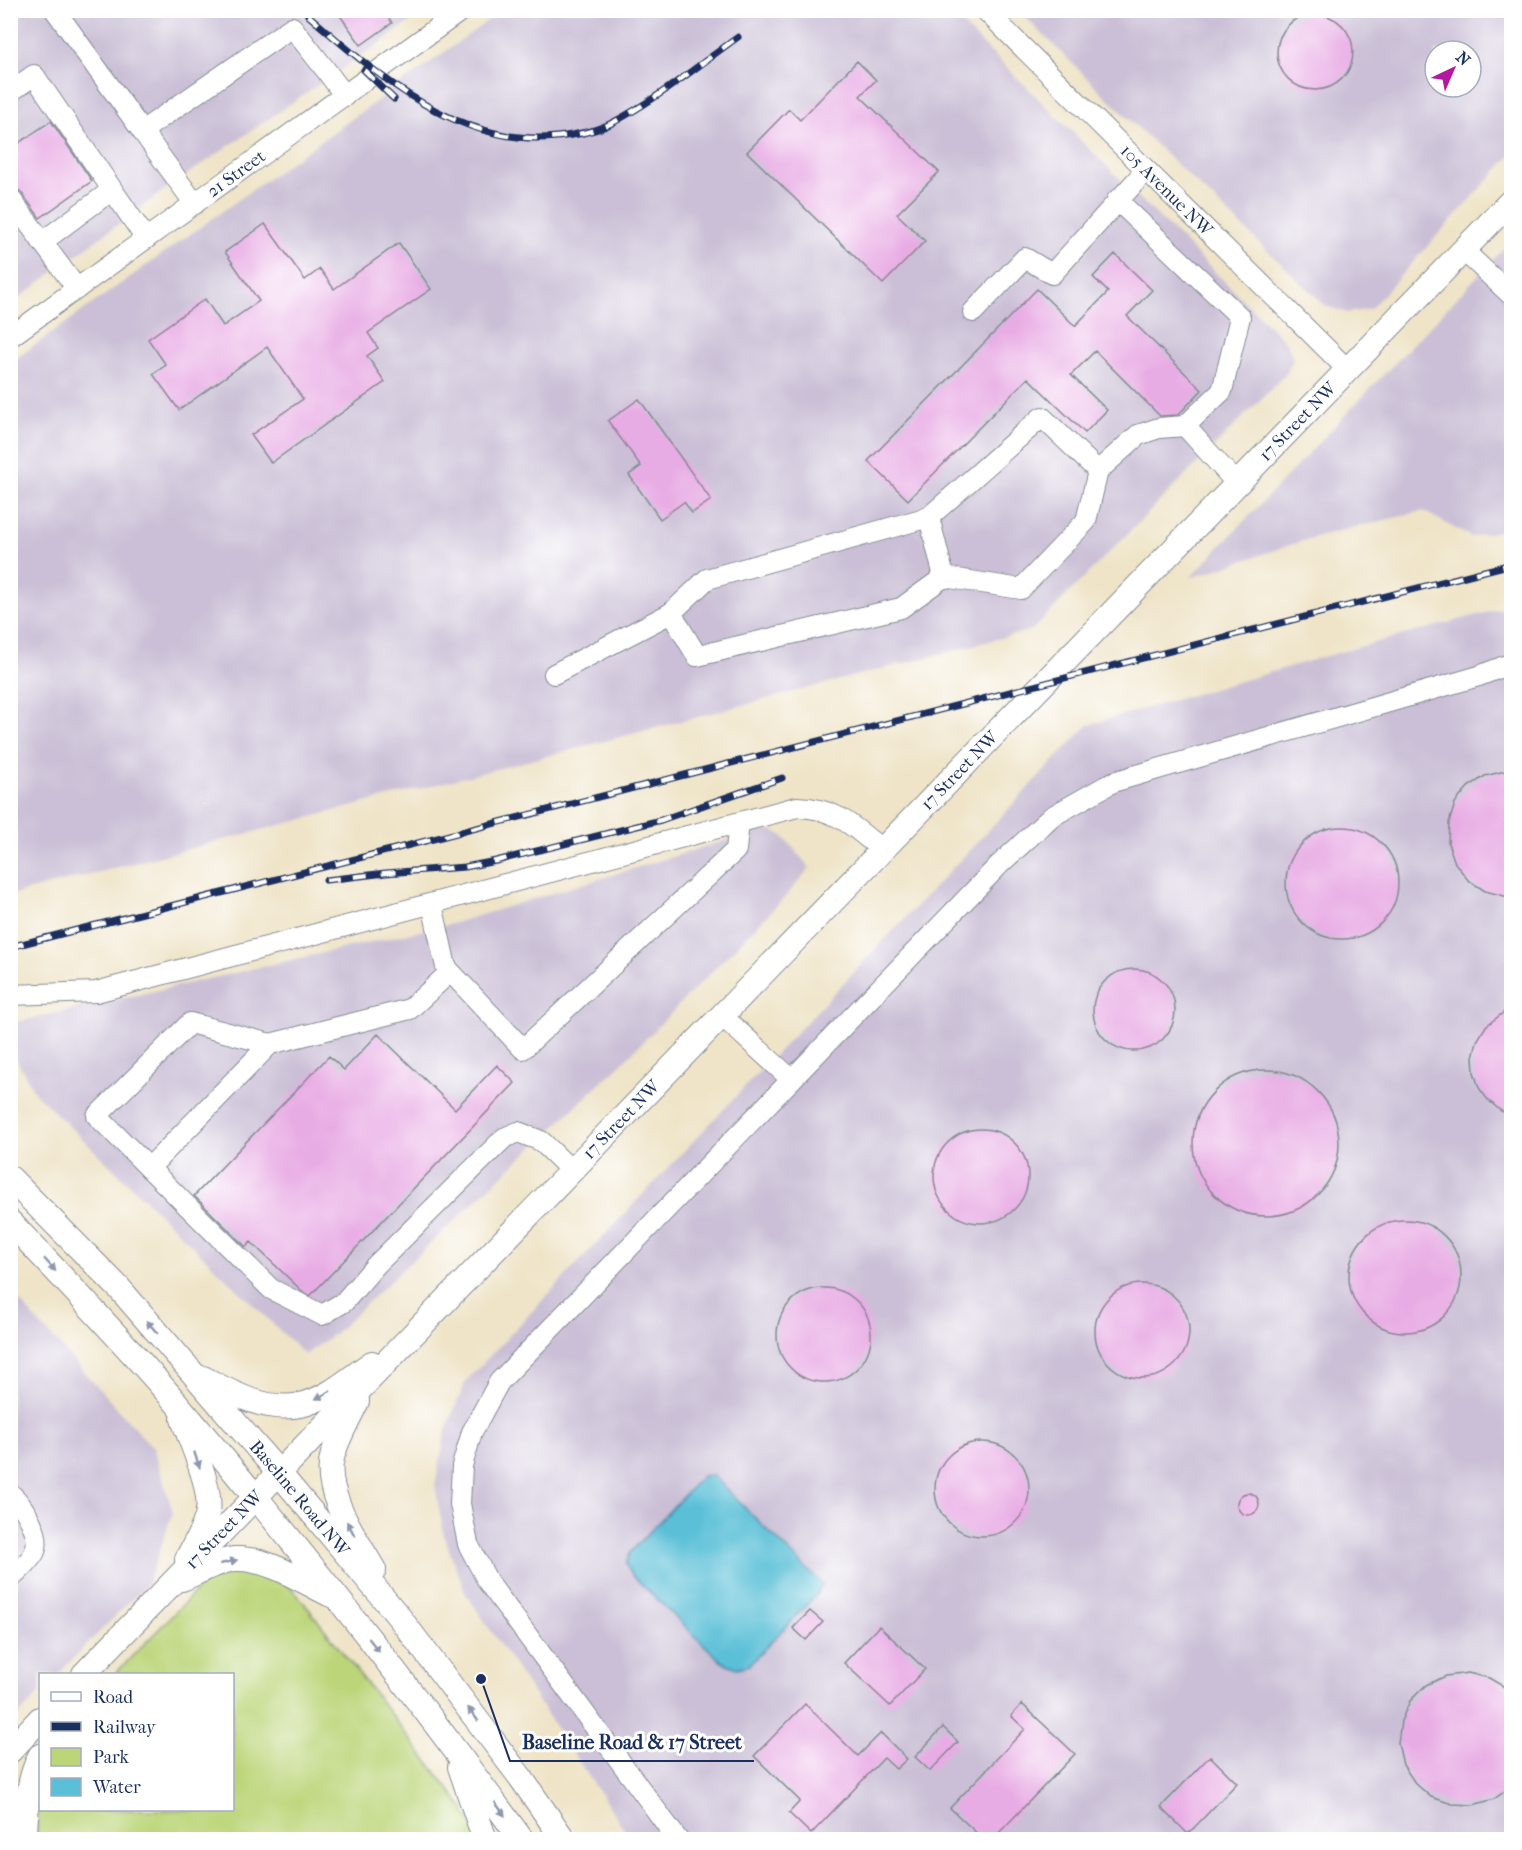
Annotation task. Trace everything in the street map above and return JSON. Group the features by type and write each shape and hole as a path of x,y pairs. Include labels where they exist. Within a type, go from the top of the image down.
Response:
{"main road":[{"name":"17 Street NW","path":"85,1673 1512,200"},
{"name":"Baseline Road NW","path":"10,1178 119,1288 279,1473 399,1617 521,1778 564,1839"},
{"name":"Baseline Road NW","path":"10,1222 178,1405 256,1498 339,1599 453,1745 522,1839"},
{"path":"190,1371 255,1402 282,1407 300,1405 322,1396 407,1340"},
{"path":"363,1387 332,1459 332,1479 338,1505 399,1617"},
{"path":"174,1582 202,1529 208,1512 208,1495 178,1405"},
{"path":"174,1582 237,1559 268,1564 339,1599"},
{"path":"10,1751 39,1720"},
{"path":"453,1745 485,1839"},
{"path":"27,1839 25,1835 26,1807 30,1785 39,1759"}],"street":[{"path":"55,10 195,204"},
{"name":"21 Street","path":"10,337 462,10"},
{"name":"105 Avenue NW","path":"985,10 1348,370"},
{"path":"142,131 292,27 345,96"},
{"path":"10,92 34,75 146,239"},
{"path":"973,312 1025,258 1052,274 1146,170"},
{"path":"42,242 112,190"},
{"path":"10,198 77,289"},
{"path":"671,613 697,656 901,608 944,577 1021,589 1086,521 1098,471 1138,435 1159,428 1185,426 1222,391 1240,317 1117,200"},
{"path":"1463,250 1512,296"},
{"path":"554,674 671,613 708,579 929,517 1042,417 1098,471"},
{"path":"1185,426 1237,484"},
{"path":"929,517 944,577"},
{"path":"678,1839 488,1582 468,1544 460,1504 462,1466 472,1432 499,1382 1000,864 1051,817 1113,782 1479,676 1512,663"},
{"path":"10,995 96,992 797,807 814,808 841,817 882,850"},
{"path":"432,904 446,967 523,1049 736,850 739,823"},
{"path":"450,972 410,1009 270,1044 190,1023 97,1116 271,1289 322,1315 344,1302 376,1265 504,1138 518,1132 541,1141 572,1171"},
{"path":"722,1016 791,1079"},
{"path":"149,1168 270,1044"},
{"path":"10,1492 30,1518 36,1537 35,1553 10,1579"}],"shaded area":[{"path":"11,11 426,11 153,198 11,304"},
{"path":"501,11 949,11 1287,343 1293,359 1287,373 1032,630 11,895 11,362"},
{"path":"1019,11 1511,11 1511,155 1370,309 1348,313 1326,306"},
{"path":"1511,241 1511,528 1471,537 1423,511 1318,536 1190,578"},
{"path":"1511,606 1511,1839 631,1839 466,1594 444,1536 435,1486 446,1429 466,1381 1088,725 1344,651"},
{"path":"757,831 774,831 783,836 810,868 786,896 623,1062 335,1333 305,1355 35,1093 11,1050 12,1023 451,924"},
{"path":"11,1292 153,1448 173,1512 148,1583 59,1673 39,1673 39,1694 11,1723"}],"green space":[{"path":"229,1570 261,1570 291,1588 455,1797 471,1820 480,1840 36,1840 39,1797 39,1811 234,1811 234,1673 116,1673 197,1590 213,1577"}],"water":[{"path":"712,1475 822,1584 815,1596 749,1665 737,1668 722,1662 633,1576 626,1564 630,1553 702,1476"}],"building":[{"path":"336,10 384,10 392,23 361,45"},
{"path":"1315,14 1330,17 1342,25 1350,37 1353,52 1350,67 1342,79 1330,87 1315,90 1300,87 1288,79 1280,67 1277,52 1280,37 1288,25 1300,17"},
{"path":"857,61 876,80 860,96 939,172 897,214 925,241 883,284 747,152 789,109 800,120"},
{"path":"51,121 92,181 40,218 20,191 10,185 10,149"},
{"path":"265,224 305,280 320,269 334,289 399,243 431,289 368,333 378,348 367,356 385,382 271,463 251,435 303,399 267,347 179,410 153,374 166,365 148,339 205,299 223,326 259,301 225,252"},
{"path":"1115,254 1152,290 1127,316 1202,390 1178,415 1160,416 1095,351 1071,375 1107,410 1085,433 1028,378 908,500 868,461 1037,289 1075,326 1108,292 1093,277"},
{"path":"639,399 711,500 692,513 684,502 660,519 629,475 641,466 608,421"},
{"path":"1512,771 1512,898 1485,891 1468,880 1455,863 1448,843 1449,823 1455,803 1468,787 1485,776"},
{"path":"1342,827 1363,831 1381,844 1394,862 1398,883 1394,904 1381,922 1363,935 1342,939 1321,935 1303,922 1290,904 1286,883 1290,862 1303,844 1321,831"},
{"path":"1134,969 1150,972 1163,981 1172,994 1175,1010 1172,1026 1163,1039 1150,1048 1134,1051 1118,1048 1105,1039 1096,1026 1093,1010 1096,994 1105,981 1118,972"},
{"path":"1512,1006 1512,1115 1501,1111 1479,1088 1474,1072 1473,1057 1477,1041 1486,1026"},
{"path":"378,1034 455,1109 497,1065 515,1083 310,1296 251,1242 246,1247 194,1196 329,1056 344,1070"},
{"path":"1266,1070 1294,1075 1318,1091 1334,1115 1339,1143 1334,1171 1318,1195 1294,1211 1266,1216 1238,1211 1214,1195 1198,1171 1193,1143 1198,1115 1214,1091 1238,1075"},
{"path":"981,1129 999,1133 1014,1143 1024,1158 1028,1176 1024,1194 1014,1209 999,1219 981,1223 963,1219 948,1209 938,1194 934,1176 938,1158 948,1143 963,1133"},
{"path":"1405,1220 1426,1224 1444,1237 1457,1255 1461,1276 1457,1297 1444,1315 1426,1328 1405,1332 1384,1328 1366,1315 1353,1297 1349,1276 1353,1255 1366,1237 1384,1224"},
{"path":"1142,1284 1160,1288 1175,1298 1185,1313 1189,1331 1185,1349 1175,1364 1160,1374 1142,1378 1124,1374 1109,1364 1099,1349 1095,1331 1099,1313 1109,1298 1124,1288"},
{"path":"824,1288 842,1292 857,1302 867,1317 871,1335 867,1353 857,1368 842,1378 824,1382 806,1378 791,1368 781,1353 777,1335 781,1317 791,1302 806,1292"},
{"path":"982,1442 1000,1446 1015,1456 1025,1471 1029,1489 1025,1507 1015,1522 1000,1532 982,1536 964,1532 949,1522 939,1507 935,1489 939,1471 949,1456 964,1446"},
{"path":"1244,1493 1252,1493 1259,1500 1259,1508 1252,1515 1244,1515 1237,1508 1237,1500"},
{"path":"810,1611 823,1622 806,1640 793,1628"},
{"path":"879,1626 925,1669 890,1706 844,1663"},
{"path":"1468,1673 1489,1678 1512,1693 1512,1786 1494,1799 1473,1805 1452,1804 1431,1797 1415,1783 1403,1765 1398,1743 1401,1721 1410,1701 1426,1685 1446,1676"},
{"path":"805,1704 858,1756 881,1733 907,1759 896,1769 884,1758 811,1834 789,1813 800,1801 754,1756"},
{"path":"1022,1704 1075,1754 993,1839 983,1839 950,1808 1025,1729 1011,1716"},
{"path":"943,1727 958,1742 930,1771 915,1757"},
{"path":"1210,1756 1237,1783 1188,1834 1161,1807"}],"railway":[{"path":"308,15 362,61 422,103 453,119 486,131 521,137 557,137 604,127 659,94 738,37"},
{"path":"364,70 394,99"},
{"path":"10,947 1512,564"},
{"path":"326,880 465,867 496,861 661,820 782,778"}],"place":[{"name":"Baseline Road & 17 Street","path":"481,1679"}]}
